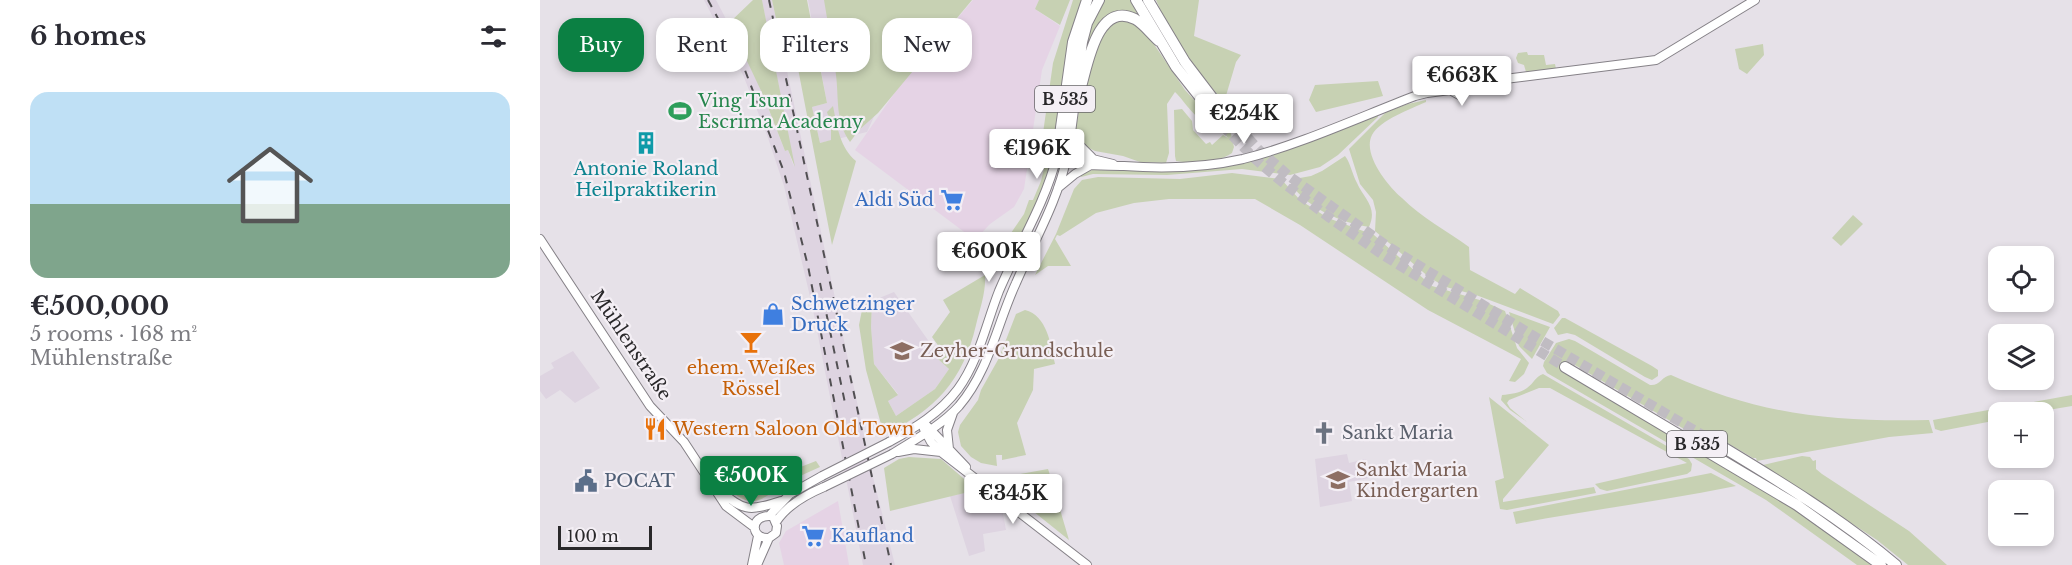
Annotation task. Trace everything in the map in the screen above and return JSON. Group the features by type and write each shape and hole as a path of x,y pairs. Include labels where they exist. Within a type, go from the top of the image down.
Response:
{"highway":[{"name":"B 535","path":"1063,157 1071,132 1082,42 1087,23 1099,0"},
{"name":"B 535","path":"1136,0 1184,78 1222,125"},
{"path":"1148,0 1180,54 1217,104"},
{"name":"B 535","path":"1063,157 1073,42 1087,3"},
{"name":"B 535","path":"1075,102 1096,34 1106,21 1118,16 1130,16 1160,41"},
{"name":"B 535","path":"1071,132 1090,162"},
{"name":"B 535","path":"1565,367 1797,505 1881,565"},
{"name":"B 535","path":"1716,443 1823,509 1896,565"}],"main road":[{"path":"1450,86 1452,78 1458,76 1466,83 1656,60 1755,0"},
{"path":"1450,86 1459,94 1463,93 1466,83"},
{"path":"1063,157 1121,166 1184,168 1241,159 1278,148 1450,86"},
{"path":"945,451 947,425 982,370 1012,291 1048,215 1058,188 1063,157"},
{"path":"752,565 758,536 754,527 759,518 769,516 782,501 802,486 922,423 946,402 966,375 977,353 999,292 1063,157"},
{"path":"1058,188 1090,162"},
{"name":"Mühlenstraße","path":"540,239 650,406 684,442 726,506 754,527"},
{"path":"757,565 769,538 776,533 776,522 791,506 808,494 892,454 954,411"},
{"path":"922,423 945,451 986,487 1087,565"},
{"path":"892,454 914,449 945,451"},
{"name":"Mühlenstraße","path":"712,484 732,500 751,509 764,508 782,501"},
{"path":"769,516 776,522"},
{"path":"758,536 769,538"}],"shaded area":[{"path":"704,0 716,0 726,18 713,18"},
{"path":"762,0 772,0 776,18 765,18"},
{"path":"808,0 933,0 937,18 882,18 882,72 910,72 877,110 867,132 820,143 812,107 827,103 821,72 870,72 870,18 811,18"},
{"path":"973,0 1039,0 1035,9 1060,26 1042,70 1024,189 1014,207 990,224 975,240 855,150 912,72 972,72 972,18 958,18"},
{"path":"748,61 785,151 788,150 794,167 776,72 787,72 872,473 895,565 863,565 812,305 784,186 741,72 748,72"},
{"name":"Zeyher-Grundschule","path":"894,292 930,343 934,358 949,369 935,389 896,416 888,401 898,394 874,364 871,327 872,301"},
{"path":"573,351 600,388 575,403 560,390 546,399 540,391 540,376 554,368 551,363"},
{"name":"Sankt Maria Kindergarten","path":"1347,454 1349,463 1366,459 1369,478 1349,482 1352,501 1320,507 1315,459"},
{"path":"977,490 1002,508 1006,530 983,534 985,551 969,556 950,496"},
{"name":"Kaufland","path":"838,501 849,565 784,565 779,543 786,531"}],"green space":[{"path":"753,0 762,0 766,18 760,18 760,72 776,72 795,167 788,150 785,151 748,63 748,18 734,18"},
{"path":"772,0 807,0 810,18 776,18"},
{"path":"824,0 972,0 957,18 882,18 882,72 912,72 850,142 842,126 838,110 836,72 870,72 870,18 827,18"},
{"path":"1039,0 1070,0 1060,25 1035,9"},
{"path":"1073,0 1084,0 1068,52 1056,142 1042,140 1053,63"},
{"path":"1102,0 1130,0 1139,17 1114,14 1080,81 1086,34"},
{"path":"1156,0 1199,0 1194,36 1241,55 1236,62 1225,99 1222,100 1185,52"},
{"path":"1127,18 1145,31 1185,90 1211,118 1211,122 1200,119 1175,92 1167,104 1169,153 1166,163 1140,162 1095,151 1085,146 1075,132 1083,90 1102,28"},
{"path":"1763,44 1764,55 1747,74 1739,69 1735,49"},
{"path":"1527,52 1528,55 1544,55 1546,65 1555,64 1556,69 1526,72 1524,65 1518,63 1516,58 1518,53"},
{"path":"799,72 821,72 827,103 812,107 820,143 831,140 831,125 827,112 833,106 843,143 856,161 832,245"},
{"path":"1378,81 1383,96 1316,112 1309,100 1315,85"},
{"path":"1228,99 1229,125 1234,147 1232,153 1205,162 1176,161 1174,110 1182,109 1192,121 1193,130 1206,144 1210,142 1212,145 1223,135 1228,138 1221,130 1228,123 1216,109"},
{"path":"1426,100 1382,124 1372,135 1370,151 1378,169 1396,193 1409,205 1469,247 1470,270 1515,294 1520,288 1558,311 1560,315 1553,324 1476,295 1446,287 1430,278 1375,231 1376,212 1373,200 1360,184 1349,149 1386,112"},
{"path":"1378,114 1378,117 1338,155 1320,167 1290,175 1242,169 1167,175 1093,174 1081,177 1079,175 1092,170 1167,171 1223,166"},
{"path":"1041,144 1056,146 1030,217 1010,249 1009,236 1024,214 1029,200 1033,200 1041,181 1049,148"},
{"path":"1345,156 1371,209 1369,227 1326,213 1306,200 1291,184 1294,179 1311,176"},
{"path":"1232,173 1281,179 1300,200 1328,218 1374,235 1432,286 1483,301 1505,311 1517,348 1529,363 1524,374 1515,382 1509,381 1521,359 1428,310 1300,225 1255,199 1169,199 1134,203 1096,213 1060,236 1057,235 1055,239 1071,266 1048,266 1035,275 1056,234 1074,189 1082,180 1098,177 1180,179"},
{"path":"1853,215 1863,224 1841,246 1832,238"},
{"path":"985,275 985,288 970,345 955,378 932,404 884,435 866,370 859,325 863,305 872,301 871,327 874,364 898,395 888,401 896,416 935,389 949,369 938,359 940,348 932,337 950,312 943,300"},
{"path":"1025,310 1032,313 1043,324 1050,340 1055,364 1034,369 1033,390 1017,423 1026,455 1002,460 1002,455 996,455 997,466 981,463 971,457 961,446 958,432 960,425 978,400 999,358 1016,314"},
{"path":"1509,312 1550,327 1532,359 1519,346"},
{"path":"1562,318 1652,366 1658,370 1658,376 1652,380 1645,377 1575,335 1567,333 1558,335 1554,328"},
{"path":"1569,339 1650,385 1671,375 1735,399 1797,413 1861,419 1929,420 1933,433 1889,437 1757,461 1756,458 1719,438 1713,446 1568,361 1562,370 1775,495 1875,565 1857,565 1766,500 1547,373 1543,366 1544,362 1556,343"},
{"path":"1543,374 1689,459 1692,464 1691,471 1687,474 1607,491 1600,489 1595,484 1687,463 1550,388 1539,388 1509,400 1507,403 1510,408 1527,422 1510,410 1501,400 1502,395 1524,390"},
{"path":"2072,395 2072,406 2054,409 2054,402 2033,402"},
{"path":"1489,397 1549,445 1503,499 1503,502 1594,487 1596,493 1507,510 1500,509 1495,481 1504,478"},
{"path":"1988,410 1988,422 1941,431 1935,429 1933,420"},
{"path":"1802,456 1816,460 1816,469 1822,474 1909,531 1947,565 1908,565 1877,540 1763,465"},
{"path":"909,457 941,459 977,490 890,511 884,468 899,459"},
{"path":"816,461 820,467 794,479 764,498 756,500 749,501 741,498 719,480 743,493 755,491 769,485 785,473"},
{"path":"1048,469 1049,472 1069,540 993,479"},
{"path":"1711,473 1736,486 1516,524 1513,512"}],"tunnel":[{"path":"1217,104 1259,150 1289,176 1387,246 1532,335 1716,443"},
{"path":"1222,125 1254,158 1330,218 1383,255 1565,367"}],"railway":[{"path":"708,0 743,65 784,172 808,266 866,565"},
{"path":"769,0 891,565"},
{"path":"820,283 845,403"}],"place":[{"name":"Ving Tsun Escrima Academy","path":"680,111"},
{"name":"Antonie Roland Heilpraktikerin","path":"646,143"},
{"name":"Aldi Süd","path":"952,200"},
{"name":"Schwetzinger Druck","path":"773,314"},
{"name":"ehem. Weißes Rössel","path":"751,342"},
{"name":"Zeyher-Grundschule","path":"902,351"},
{"name":"Western Saloon Old Town","path":"655,429"},
{"name":"Sankt Maria","path":"1324,433"},
{"name":"Sankt Maria Kindergarten","path":"1338,480"},
{"name":"POCAT","path":"586,481"},
{"name":"Kaufland","path":"813,536"}]}
